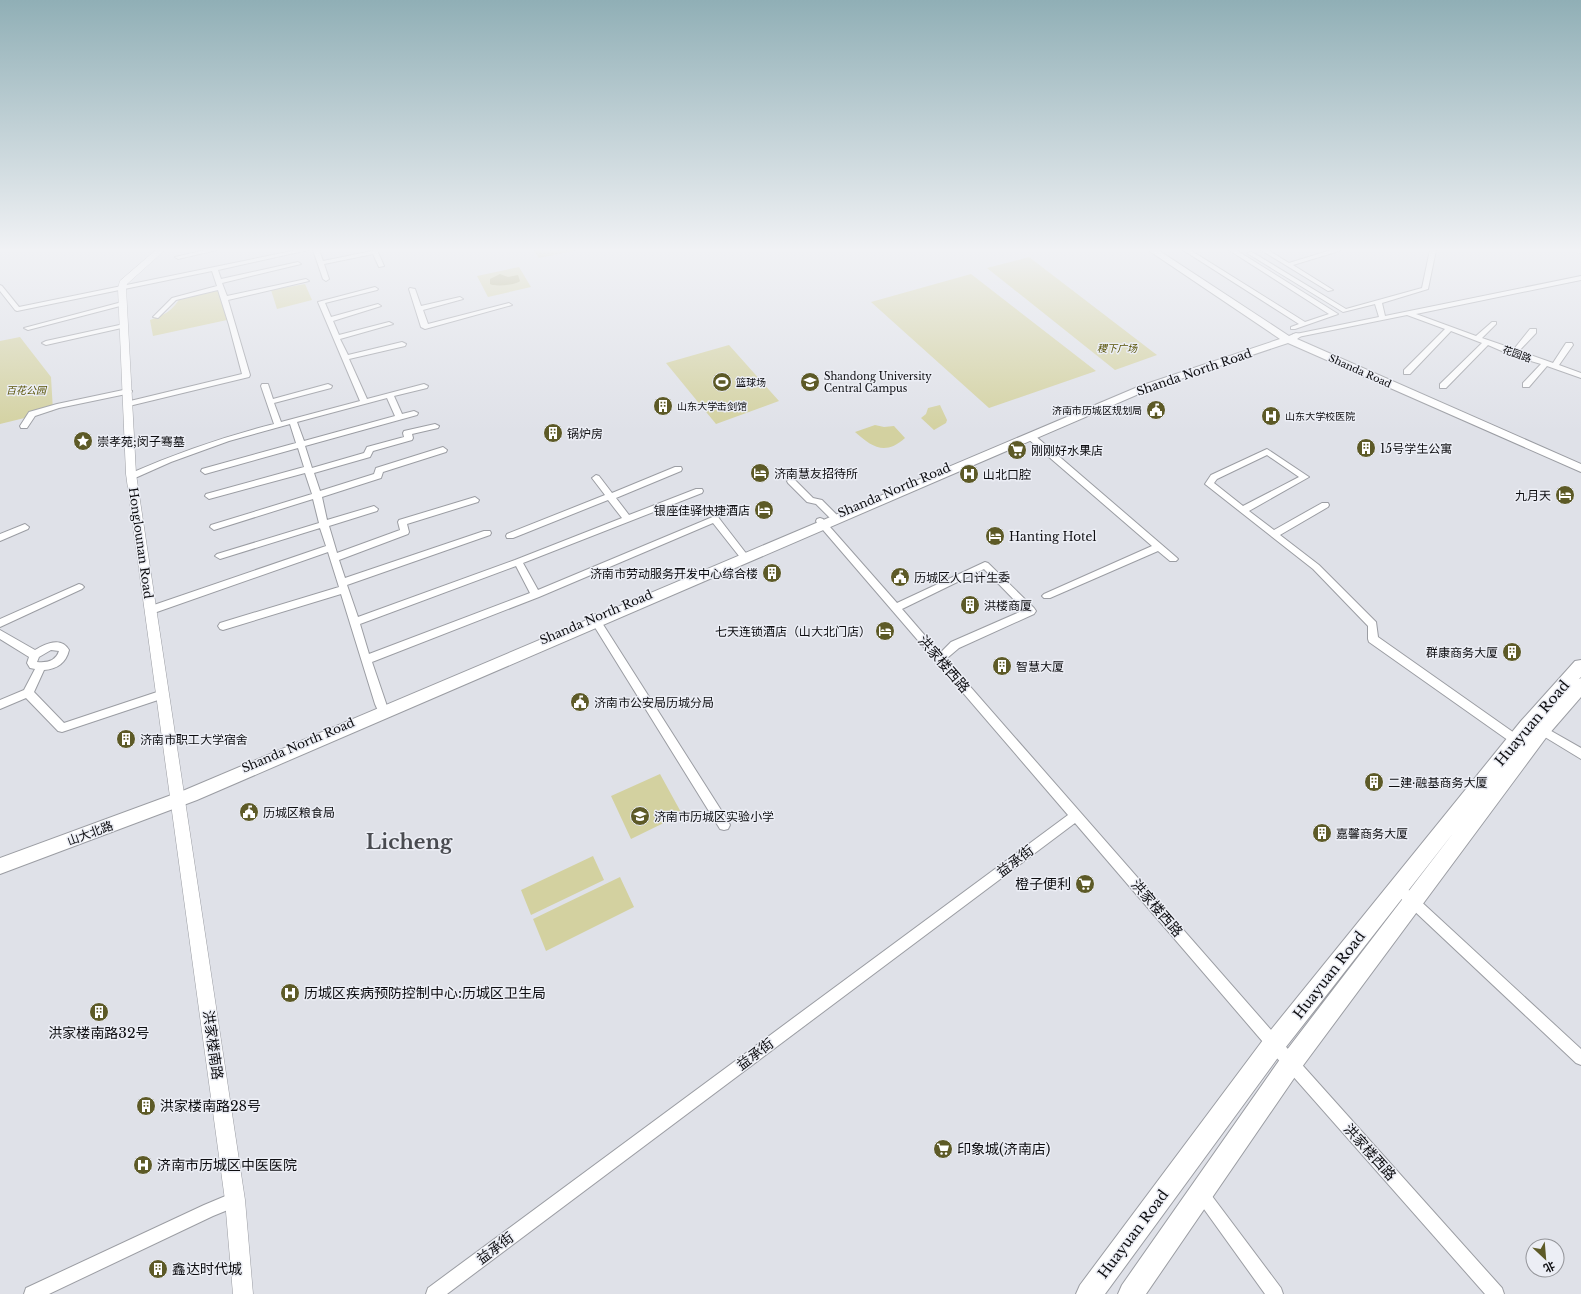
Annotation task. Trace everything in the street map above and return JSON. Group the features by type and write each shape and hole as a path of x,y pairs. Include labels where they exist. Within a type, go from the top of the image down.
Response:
{"main road":[{"name":"Shanda Road","path":"1250,310 1291,336 1581,468"},
{"name":"Shanda Road","path":"1253,310 1291,336 1581,459"},
{"name":"Shanda North Road","path":"595,619 1144,388 1291,336"},
{"name":"Shanda North Road","path":"178,798 383,711 742,554 821,523 833,516 1134,388 1291,336"},
{"name":"Huayuan Road","path":"1089,1294 1274,1044 1406,895 1581,666"},
{"name":"Huayuan Road","path":"1131,1294 1406,895 1516,740 1536,726 1581,685"},
{"name":"山大北路","path":"0,862 178,798"},
{"name":"山大北路","path":"0,866 178,798"}],"street":[{"path":"28,328 97,310"},
{"name":"Honglounan Road","path":"123,310 129,404 131,475 178,798"},
{"path":"156,317 163,310"},
{"path":"129,404 246,375 228,310"},
{"path":"324,310 364,402"},
{"path":"328,320 362,310"},
{"path":"420,310 426,327 489,310"},
{"path":"1282,310 1304,324"},
{"path":"1291,336 1304,324 1335,314 1329,310"},
{"path":"1380,310 1383,319"},
{"path":"1291,336 1422,310"},
{"name":"花园路","path":"1409,313 1486,343 1581,376"},
{"path":"1477,339 1494,323"},
{"path":"336,338 389,324"},
{"path":"46,343 124,326"},
{"path":"1407,372 1449,328"},
{"path":"1514,353 1533,331"},
{"path":"1443,386 1486,343"},
{"path":"345,358 402,344"},
{"path":"1554,367 1570,345"},
{"path":"1526,385 1545,364"},
{"path":"265,386 276,423"},
{"path":"270,402 328,386"},
{"path":"131,475 168,460 226,440 424,386"},
{"path":"24,426 32,414 58,406 128,391"},
{"path":"390,395 399,417"},
{"path":"205,471 414,413"},
{"path":"131,475 166,458 224,438 276,423 290,422"},
{"path":"290,422 301,445 354,622 383,711"},
{"path":"209,496 368,455 370,449 408,438 407,433 435,426"},
{"path":"1030,436 1173,559"},
{"path":"214,527 378,476 379,470 443,450"},
{"path":"1243,510 1305,477 1267,452 1214,477 1209,484 1316,567 1373,625 1373,639 1516,740"},
{"path":"510,536 678,469"},
{"path":"596,478 612,496 627,519"},
{"path":"791,480 810,500 819,502 833,516"},
{"path":"354,622 518,562 699,492"},
{"path":"150,610 405,532 402,522 474,500"},
{"path":"1274,534 1325,505"},
{"path":"220,556 374,509"},
{"path":"366,660 536,595 715,519 742,554"},
{"name":"洪家楼西路","path":"821,523 1274,1044 1496,1294"},
{"path":"0,538 25,527"},
{"path":"223,626 343,586 488,533"},
{"path":"1047,596 1158,547"},
{"path":"518,562 536,595"},
{"path":"895,608 985,565 1031,611 955,645 940,659"},
{"path":"0,623 79,587"},
{"path":"595,619 724,825"},
{"path":"0,634 35,655"},
{"path":"49,646 59,646 64,650 60,659 51,665 42,667 32,663 35,655 49,646"},
{"path":"0,705 28,693 42,667"},
{"path":"28,693 62,728 163,694"},
{"path":"1536,726 1581,754"},
{"name":"洪家楼南路","path":"178,798 235,1200 243,1294"},
{"name":"益承街","path":"434,1294 1076,815"},
{"path":"1406,895 1581,1058"},
{"path":"1201,1193 1275,1294"},
{"path":"32,1294 209,1210 235,1200"}],"green space":[{"path":"170,310 224,310 227,320 153,336 150,320"},
{"path":"880,310 1018,310 1096,371 989,408"},
{"name":"稷下广场","path":"1040,310 1099,310 1157,355 1115,370"},
{"name":"百花公园","path":"20,337 51,377 53,411 0,424 0,341"},
{"name":"篮球场","path":"729,345 779,401 716,424 666,363"},
{"path":"940,405 947,420 946,423 934,430 921,418 926,414 928,408"},
{"path":"875,425 884,427 894,426 905,438 898,444 885,448 867,442 855,432"},
{"path":"660,774 682,814 631,839 611,796"},
{"path":"593,856 604,880 531,915 521,890"},
{"path":"620,877 634,907 546,951 533,919"}],"place":[{"name":"篮球场","path":"722,382"},
{"name":"Shandong University Central Campus","path":"810,382"},
{"name":"山东大学击剑馆","path":"663,406"},
{"name":"济南市历城区规划局","path":"1156,410"},
{"name":"山东大学校医院","path":"1271,416"},
{"name":"锅炉房","path":"553,433"},
{"name":"崇孝苑;闵子骞墓","path":"83,441"},
{"name":"15号学生公寓","path":"1366,448"},
{"name":"刚刚好水果店","path":"1017,450"},
{"name":"济南慧友招待所","path":"760,473"},
{"name":"山北口腔","path":"969,474"},
{"name":"九月天","path":"1565,495"},
{"name":"银座佳驿快捷酒店","path":"764,510"},
{"name":"Hanting Hotel","path":"995,536"},
{"name":"济南市劳动服务开发中心综合楼","path":"772,573"},
{"name":"历城区人口计生委","path":"900,577"},
{"name":"洪楼商厦","path":"970,605"},
{"name":"七天连锁酒店（山大北门店）","path":"885,631"},
{"name":"群康商务大厦","path":"1512,652"},
{"name":"智慧大厦","path":"1002,666"},
{"name":"济南市公安局历城分局","path":"580,702"},
{"name":"济南市职工大学宿舍","path":"126,739"},
{"name":"二建·融基商务大厦","path":"1374,782"},
{"name":"历城区粮食局","path":"249,812"},
{"name":"济南市历城区实验小学","path":"640,816"},
{"name":"嘉馨商务大厦","path":"1322,833"},
{"name":"橙子便利","path":"1085,884"},
{"name":"历城区疾病预防控制中心:历城区卫生局","path":"290,993"},
{"name":"洪家楼南路32号","path":"99,1012"},
{"name":"洪家楼南路28号","path":"146,1106"},
{"name":"印象城(济南店)","path":"943,1149"},
{"name":"济南市历城区中医医院","path":"143,1165"},
{"name":"鑫达时代城","path":"158,1269"}],"district":[{"name":"Licheng","path":"409,842"}]}
